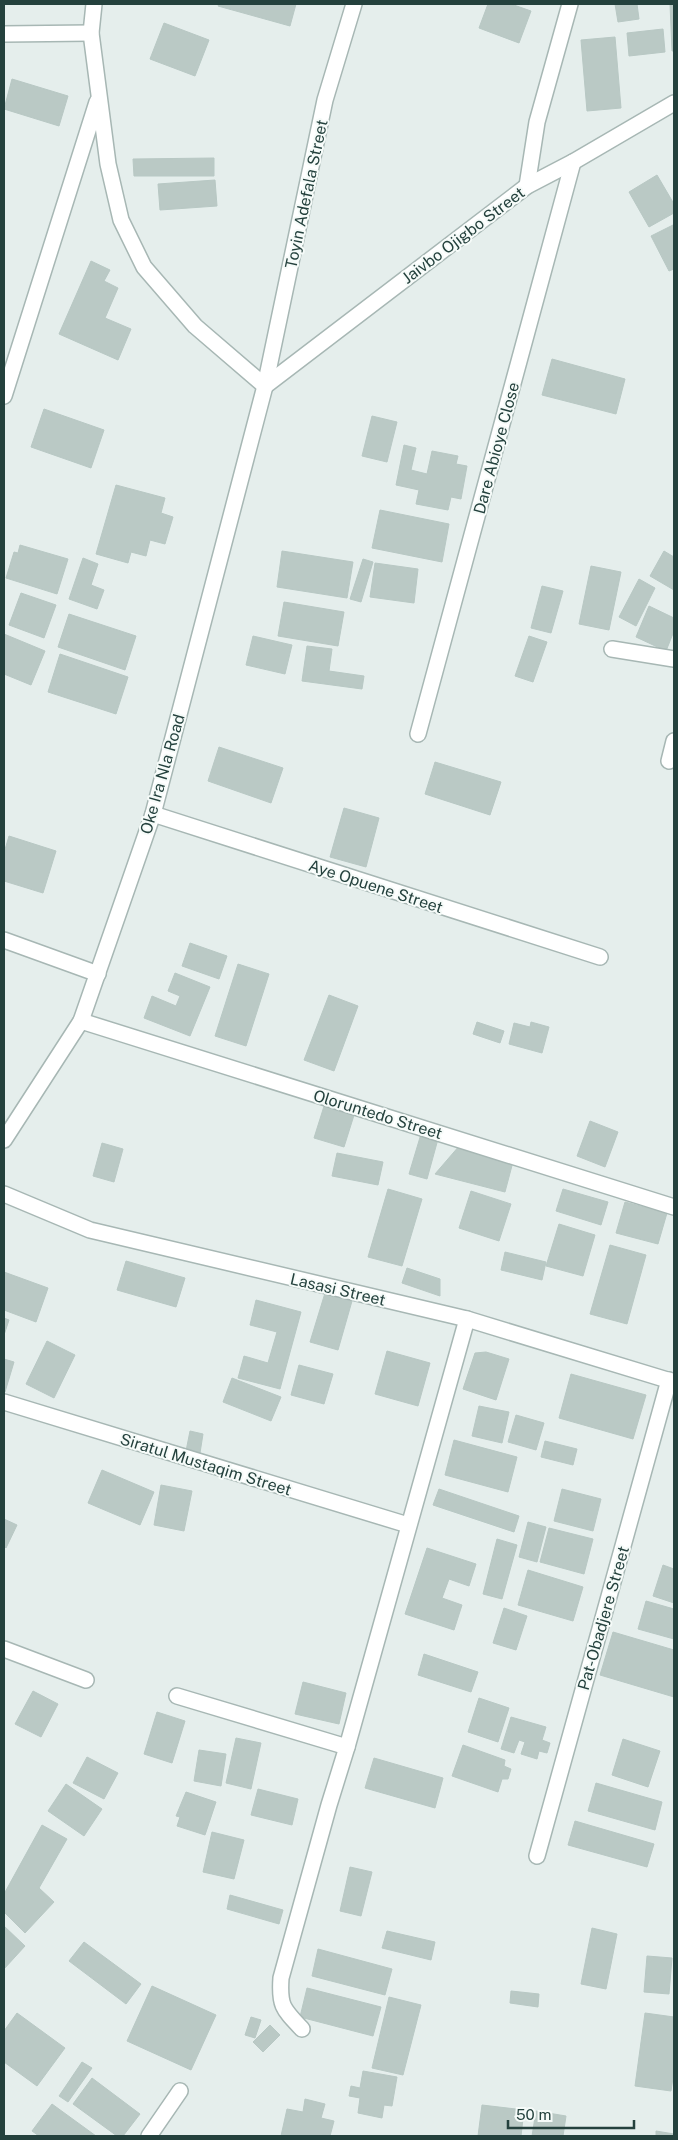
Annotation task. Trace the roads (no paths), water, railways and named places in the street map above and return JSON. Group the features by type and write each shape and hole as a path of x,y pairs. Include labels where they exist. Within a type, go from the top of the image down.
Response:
{"street":[{"path":"94,4 91,33 108,164 121,220 144,267 195,326 265,386"},
{"name":"Toyin Adefala Street","path":"265,386 325,100 354,4"},
{"path":"527,186 537,122 570,4"},
{"path":"4,34 91,33"},
{"path":"4,396 99,95"},
{"name":"Jaivbo Ojigbo Street","path":"265,386 527,186 573,162 674,103"},
{"name":"Dare Abioye Close","path":"418,734 573,162"},
{"name":"Oke Ira Nla Road","path":"4,1140 81,1021 98,974 153,814 265,386"},
{"path":"612,649 674,658"},
{"path":"669,761 674,741"},
{"name":"Aye Opuene Street","path":"153,814 600,957"},
{"path":"4,940 98,974"},
{"name":"Oloruntedo Street","path":"81,1021 674,1207"},
{"name":"Lasasi Street","path":"4,1194 90,1230 467,1320 672,1381"},
{"path":"302,2029 286,2012 280,1997 282,1978 329,1805 467,1320"},
{"name":"Pat-Obadjere Street","path":"537,1856 672,1381"},
{"name":"Siratul Mustaqim Street","path":"4,1402 408,1525"},
{"path":"4,1649 86,1680"},
{"path":"178,1696 347,1747"},
{"path":"149,2136 180,2091"}]}
